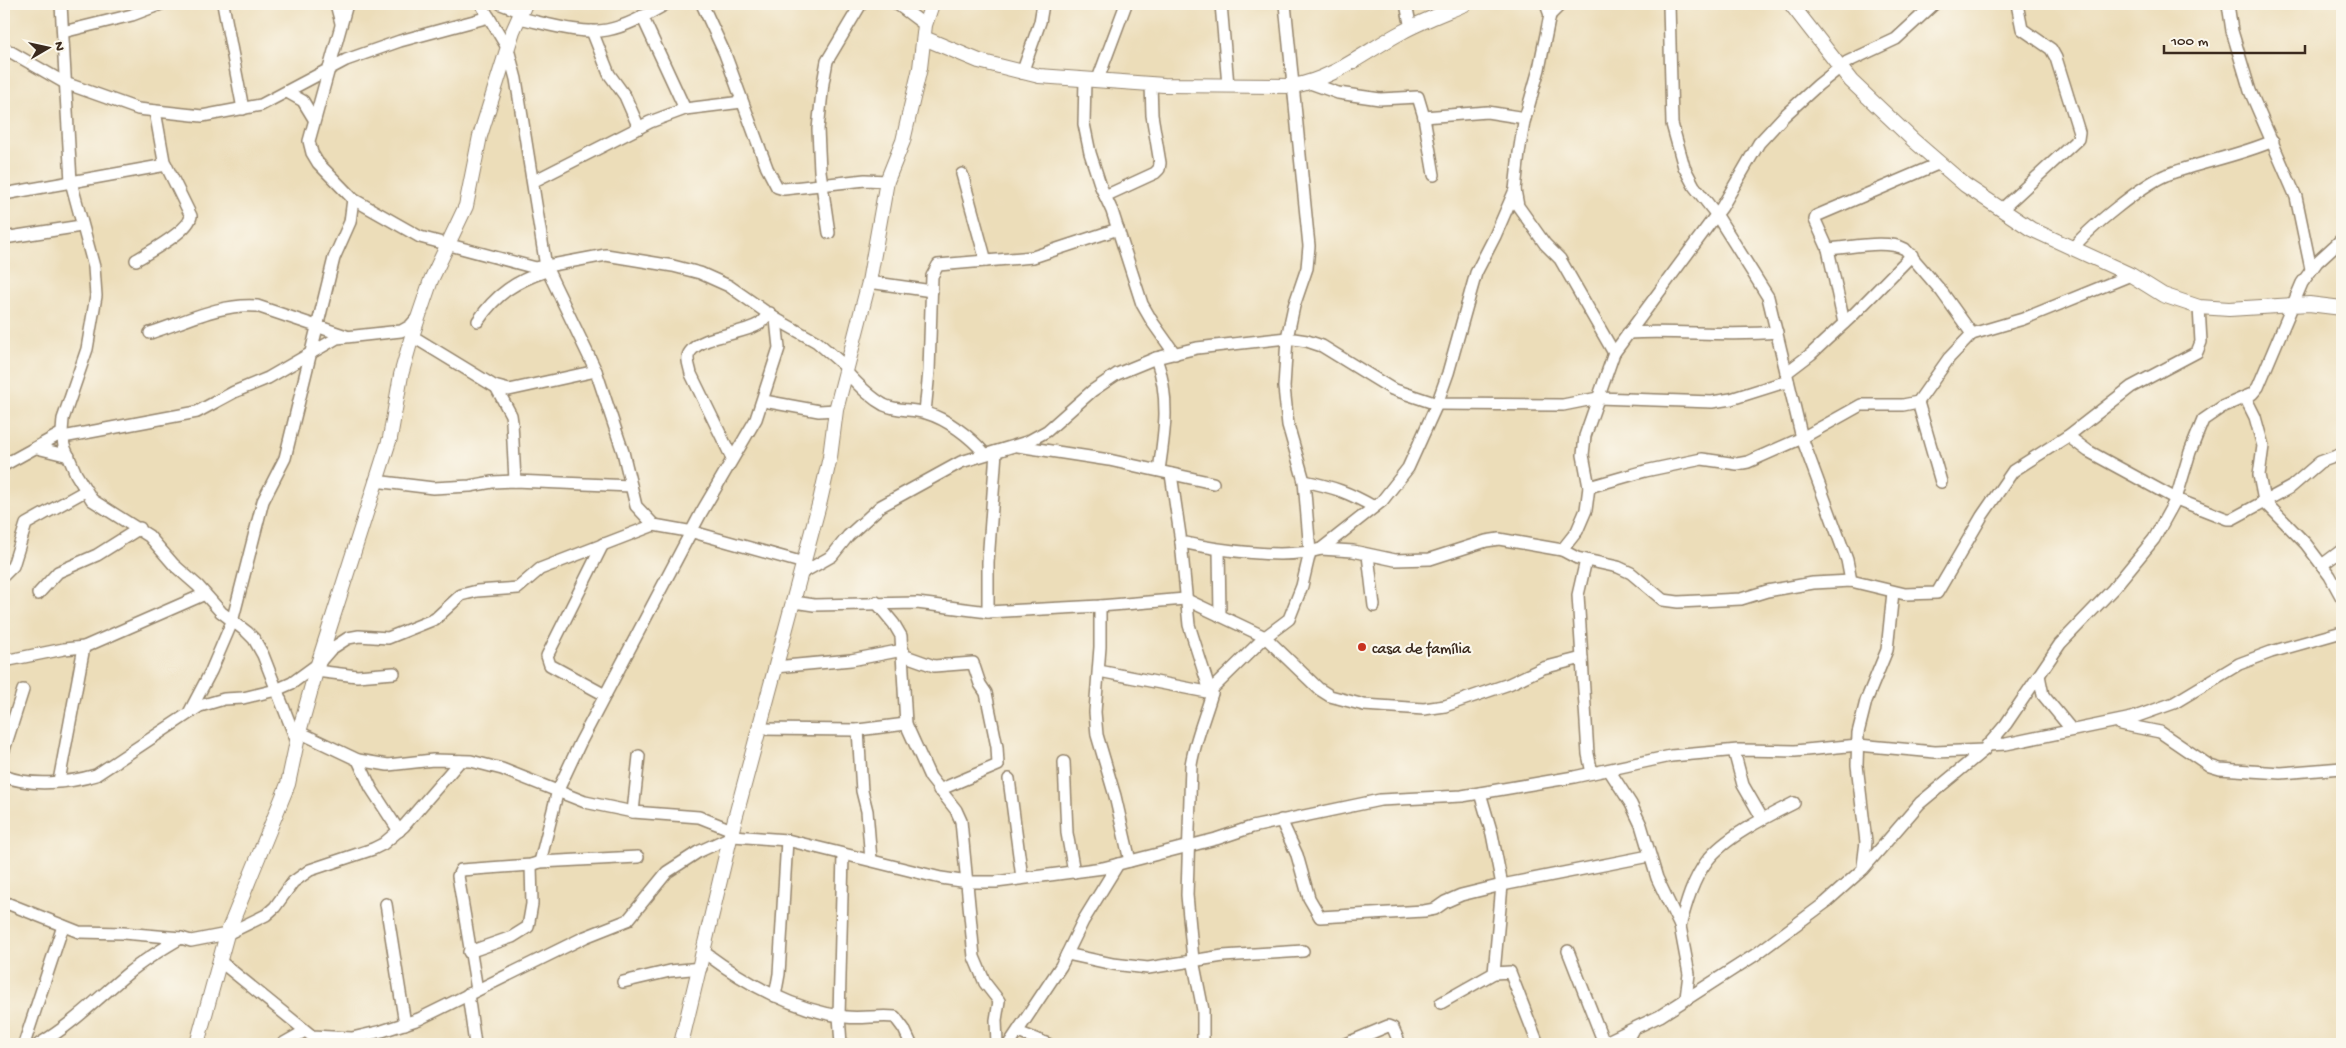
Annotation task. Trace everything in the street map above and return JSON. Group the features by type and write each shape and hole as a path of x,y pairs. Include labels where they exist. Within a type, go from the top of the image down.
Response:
{"street":[{"path":"61,4 71,182 81,226 94,267 96,296 87,348 69,398 62,435 68,456 85,491 92,500 104,509 140,528 174,565 232,622 254,639 263,655 276,690 298,737 358,760 388,765 433,760 460,761 502,768 585,802 633,812 699,817 732,833 787,840 941,878 968,882 1074,872 1118,864 1216,840 1252,827 1380,800 1462,796 1609,770 1671,756 1734,751 1796,751 1858,746 1935,752 1986,748 2071,729 2113,723 2174,703 2238,664 2342,632"},
{"path":"63,32 132,15 161,4"},
{"path":"224,4 244,109"},
{"path":"336,4 341,23"},
{"path":"347,4 309,141 312,153 318,163 353,199 420,237 536,268 547,268 606,255 673,266 700,273 729,286 773,316 817,342 847,370 866,393 885,406 925,412 955,428 991,453"},
{"path":"481,4 508,49 516,78 547,268 596,371 623,452 636,506 654,525"},
{"path":"501,4 592,30 606,30 666,4"},
{"path":"702,4 725,54 771,179 777,186 784,189 865,180 887,181"},
{"path":"829,233 822,184 818,129 825,71 827,61 861,4"},
{"path":"897,4 925,32 979,61 1022,74 1151,84 1293,86 1310,83 1327,76 1411,28 1465,4"},
{"path":"682,1044 732,833 803,568 830,457 836,410 869,282 887,181 905,133 932,4"},
{"path":"1022,74 1040,22 1043,4"},
{"path":"1126,4 1091,79 1084,124 1090,153 1118,229 1142,304 1175,354"},
{"path":"1221,4 1228,85"},
{"path":"1203,1044 1202,1010 1193,960 1186,895 1190,845 1191,765 1194,746 1211,692 1265,637 1290,619 1316,550 1304,481 1288,424 1285,405 1284,372 1287,338 1294,306 1307,268 1309,246 1285,4"},
{"path":"1406,4 1411,28"},
{"path":"1316,550 1374,507 1397,485 1408,468 1437,404 1455,349 1476,273 1515,190 1525,118 1539,69 1550,15 1546,4"},
{"path":"1550,15 1562,4"},
{"path":"1669,4 1672,124 1684,167 1694,186 1716,214 1768,296 1802,438 1847,560 1851,581"},
{"path":"1791,4 1851,81 1965,184 2031,229 2131,275 2163,295 2199,307 2229,309 2293,304 2342,308"},
{"path":"1562,550 1581,523 1586,510 1589,487 1583,455 1585,436 1614,353 1628,332 1716,214 1759,143 1784,116 1841,67 1896,39 1934,4"},
{"path":"2001,210 2078,139 2079,132 2056,58 2051,49 2022,29 2017,4"},
{"path":"2228,4 2232,31 2250,91 2296,197 2311,269"},
{"path":"197,1044 221,962 227,934 288,784 298,737 317,668 334,620 375,481 390,438 401,375 412,336 431,280 466,206 480,136 522,11"},
{"path":"4,48 65,83 138,109 202,116 261,105 346,60 400,41 489,16"},
{"path":"642,16 686,109"},
{"path":"592,30 609,74 625,96 639,128"},
{"path":"1310,83 1338,93 1380,98 1416,96 1424,117 1434,174"},
{"path":"1105,196 1155,173 1159,169 1160,163 1152,116 1151,84"},
{"path":"287,92 303,101 314,119"},
{"path":"534,181 639,128 686,109 742,102"},
{"path":"136,260 182,230 191,221 189,210 166,165 155,111"},
{"path":"1424,117 1487,112 1525,118"},
{"path":"2072,249 2080,238 2150,182 2167,175 2251,151 2273,141"},
{"path":"1844,323 1828,249 1815,220 1816,216 1940,163"},
{"path":"4,194 166,165"},
{"path":"962,174 986,261"},
{"path":"1515,190 1518,206 1545,244 1560,259 1614,353"},
{"path":"189,713 211,671 232,622 263,501 285,458 334,258 350,222 353,199"},
{"path":"4,238 81,226"},
{"path":"925,412 932,276 938,265 1033,257 1118,229"},
{"path":"1568,951 1602,1044 1632,1031 1785,934 1825,903 1863,869 1920,803 1986,748 2006,724 2060,644 2113,589 2154,539 2176,499 2196,434 2203,420 2222,407 2252,394 2263,378 2293,304 2311,269 2342,239"},
{"path":"1828,249 1872,244 1897,246 1905,249 1912,255 1972,334"},
{"path":"4,776 40,782 81,779 96,775 204,704 276,690 292,683 317,668 331,649 348,638 359,636 388,638 435,619 461,595 478,591 518,588 540,569 654,525 693,532 803,568 832,556 848,536 881,506 962,462 1018,446 1047,431 1092,391 1118,374 1156,358 1198,348 1287,338 1307,341 1322,346 1392,389 1437,404 1563,405 1598,398 1712,402 1731,399 1787,377 1912,255"},
{"path":"478,321 491,302 520,281 547,268"},
{"path":"1589,487 1671,465 1702,459 1737,464 1748,462 1802,438 1861,405 1903,405 1918,402 1949,358 1972,334 2023,319 2131,275"},
{"path":"869,282 932,292"},
{"path":"150,333 201,315 244,305 257,306 346,336"},
{"path":"1181,542 1220,550 1289,554 1316,550 1353,550 1395,560 1430,559 1486,541 1499,539 1562,550 1586,560 1618,567 1631,574 1662,600 1678,602 1741,599 1767,591 1813,583 1851,581 1905,594 1937,593 1982,516 2013,471 2068,436 2131,387 2197,352 2201,342 2199,307"},
{"path":"4,465 62,435 197,412 234,392 268,378 312,352 346,336 387,334 401,331 410,326 421,313"},
{"path":"469,952 512,937 528,927 532,911 535,864 558,790 605,695 764,402 780,339 773,316"},
{"path":"732,458 692,374 688,359 690,351 702,344 751,327 773,316"},
{"path":"1628,332 1656,331 1729,335 1778,332"},
{"path":"412,336 496,387 509,390 596,371"},
{"path":"1156,358 1164,387 1166,403 1159,470"},
{"path":"496,387 511,415 515,481"},
{"path":"2245,397 2255,417 2263,446 2259,475 2264,502 2306,544 2322,565 2342,598"},
{"path":"764,402 819,411 836,410"},
{"path":"1918,402 1941,482"},
{"path":"2068,436 2088,451 2176,499 2227,519 2232,519 2300,481 2320,462 2342,454"},
{"path":"1018,446 1159,470 1214,483"},
{"path":"37,448 68,456"},
{"path":"988,612 991,453"},
{"path":"1171,474 1181,542 1185,598 1194,646 1211,692"},
{"path":"375,481 432,488 515,481 631,486"},
{"path":"1304,481 1350,493 1374,507"},
{"path":"4,575 13,566 26,524 85,491"},
{"path":"38,594 58,572 97,555 140,528"},
{"path":"603,544 547,656 550,665 605,695"},
{"path":"1220,550 1220,616"},
{"path":"2322,565 2342,550"},
{"path":"1368,555 1374,606"},
{"path":"1586,560 1578,595 1588,754 1592,773"},
{"path":"1863,869 1866,842 1857,765 1858,746 1862,714 1887,650 1893,592"},
{"path":"4,662 64,649 84,647 205,594"},
{"path":"238,598 243,629"},
{"path":"794,602 814,605 876,602 918,603 988,612 1100,606 1185,598 1265,637 1319,689 1341,700 1364,705 1424,709 1445,706 1508,684 1543,668 1582,658"},
{"path":"876,602 901,636 906,724 930,777 956,810 961,821 974,957 985,983 999,1001 996,1020 997,1044"},
{"path":"1100,606 1099,671 1095,712 1097,734 1116,796 1130,861"},
{"path":"59,781 84,647"},
{"path":"775,667 903,653 934,666 972,663 980,684 986,693 997,747 998,765 939,790"},
{"path":"317,668 357,676 394,673"},
{"path":"1099,671 1211,692"},
{"path":"2039,675 2043,695 2071,729"},
{"path":"4,750 23,690"},
{"path":"2113,723 2160,732 2210,766 2220,769 2281,773 2342,768"},
{"path":"759,729 858,730 906,724"},
{"path":"858,730 862,791 867,811 871,860"},
{"path":"1734,751 1743,785 1762,818"},
{"path":"633,812 639,756"},
{"path":"358,760 371,788 398,831"},
{"path":"4,902 79,932 181,938 190,941 227,934 266,915 275,908 293,882 310,870 373,849 398,831 431,797 460,761"},
{"path":"1064,762 1067,833 1074,872"},
{"path":"1609,770 1631,804 1641,826 1649,856 1680,926 1689,974 1686,998"},
{"path":"1009,779 1022,878"},
{"path":"1480,793 1492,834 1502,885 1494,973"},
{"path":"1680,926 1687,900 1711,857 1762,818 1794,803"},
{"path":"1282,820 1296,855 1309,898 1320,918 1435,909 1461,895 1649,856"},
{"path":"282,1044 312,1037 352,1038 404,1024 585,937 628,920 667,872 732,833"},
{"path":"775,996 779,974 787,840"},
{"path":"841,1044 839,1016 843,854"},
{"path":"475,1044 473,992 459,872 463,870 638,857"},
{"path":"1009,1044 1067,954 1083,921 1118,864"},
{"path":"1667,899 1687,900"},
{"path":"386,904 404,1024"},
{"path":"24,1044 63,926"},
{"path":"40,1044 64,1027 156,952 181,938"},
{"path":"1067,954 1122,966 1148,968 1193,960 1266,952 1302,951"},
{"path":"705,953 733,974 775,996 814,1011 858,1018 895,1017 904,1029 911,1044"},
{"path":"221,962 312,1037"},
{"path":"623,982 670,971 701,968"},
{"path":"1441,1003 1494,973 1510,972 1538,1044"},
{"path":"1689,974 1710,983"},
{"path":"1345,1044 1388,1026 1392,1028 1400,1044"},
{"path":"1625,1044 1632,1031"},
{"path":"1018,1032 1048,1044"}],"place":[{"name":"casa de família","path":"1362,647"}]}
